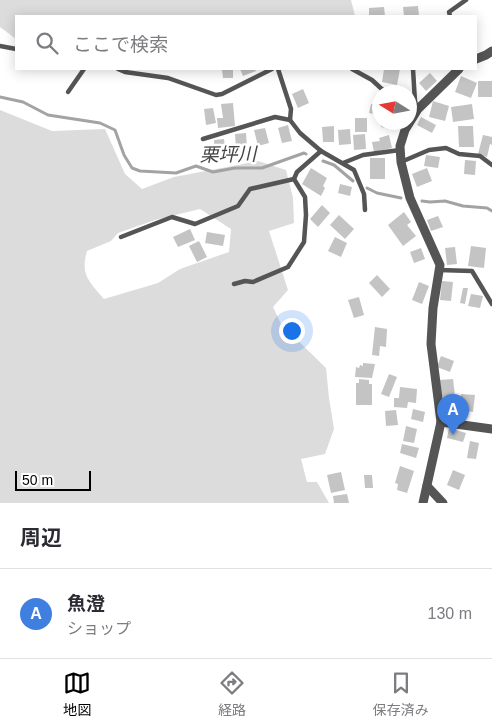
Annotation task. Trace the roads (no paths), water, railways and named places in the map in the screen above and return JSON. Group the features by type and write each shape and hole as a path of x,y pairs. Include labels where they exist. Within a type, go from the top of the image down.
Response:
{"street":[{"path":"477,58 492,51"},
{"path":"417,102 458,70"},
{"path":"405,130 400,150 410,198 440,265 433,308 431,344 441,422 423,503"},
{"path":"441,422 492,429"},
{"path":"428,486 443,503"}],"lane":[{"path":"450,15 450,12 466,0"},
{"path":"0,46 15,49"},
{"path":"68,92 83,70"},
{"path":"120,70 168,78 216,95 222,94 270,70"},
{"path":"278,70 291,108 290,120"},
{"path":"354,70 378,85"},
{"path":"413,70 413,85"},
{"path":"203,139 275,117 290,120 300,133 321,152 354,170 364,194 365,210"},
{"path":"401,162 429,150 446,148 459,154 480,156 492,165"},
{"path":"343,163 363,155 400,150"},
{"path":"121,236 172,217 195,224 238,206 250,189 294,179 298,172 321,152"},
{"path":"234,284 245,281 253,282 288,267 304,242 305,197 294,179"},
{"path":"439,270 472,272 492,304"}],"waterway":[{"name":"栗坪川","path":"0,97 23,102 48,115 100,123 115,130 124,155 132,168 140,171 176,173 196,166 213,172 235,168 262,168 304,153 306,154"},
{"name":"栗坪川","path":"323,161 334,165 353,181"},
{"name":"栗坪川","path":"367,188 377,193 401,198"},
{"name":"栗坪川","path":"422,201 445,201 463,206 487,208 492,211"}],"place":[{"name":"魚澄","path":"453,435"}]}
